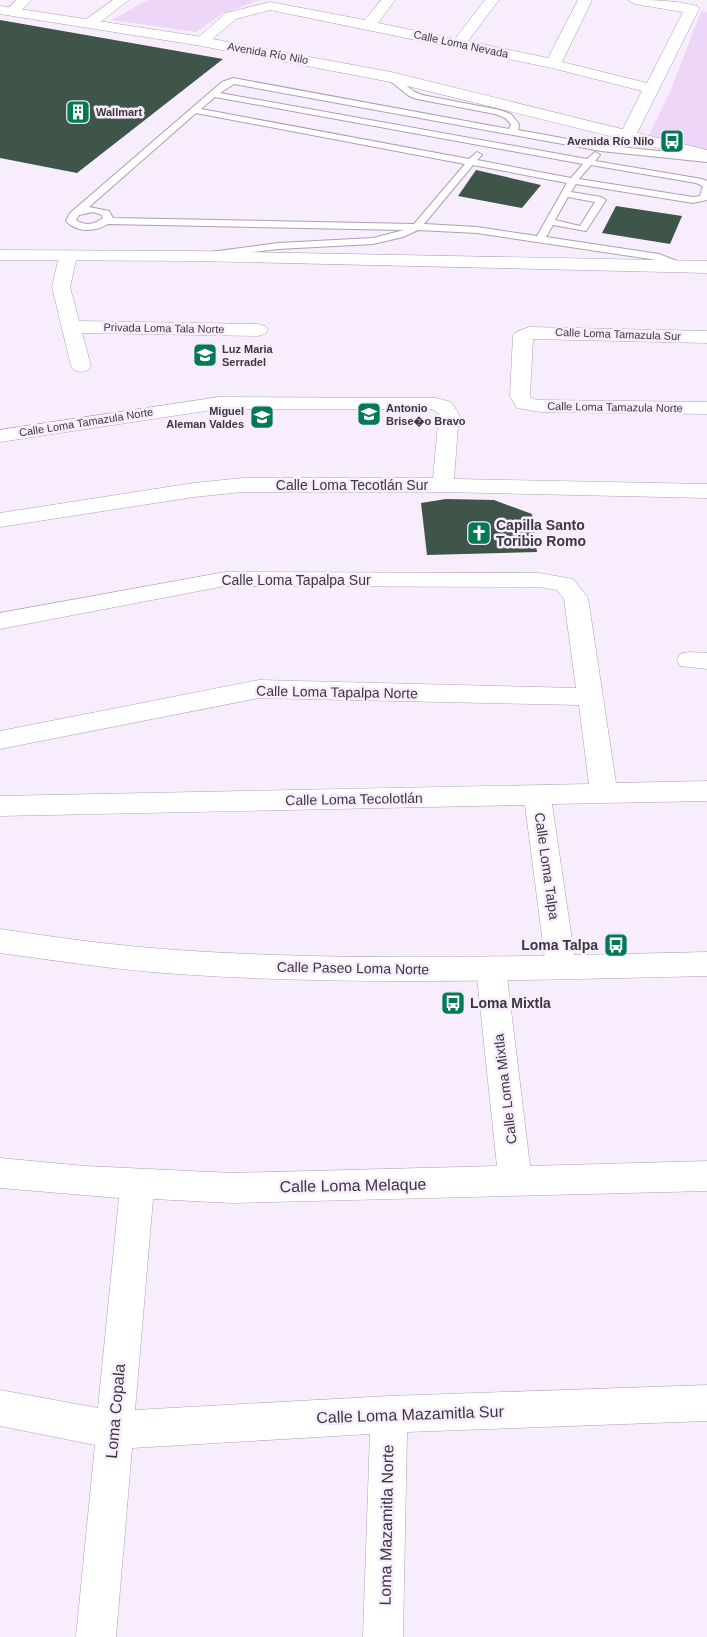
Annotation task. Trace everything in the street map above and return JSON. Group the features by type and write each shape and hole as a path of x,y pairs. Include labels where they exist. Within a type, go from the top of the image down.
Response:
{"street":[{"path":"6,11 24,0"},
{"path":"90,23 122,0"},
{"path":"369,25 388,0"},
{"path":"459,43 492,0"},
{"path":"553,64 585,0"},
{"path":"628,135 692,8 635,0"},
{"path":"200,42 231,16 273,3"},
{"name":"Calle Loma Nevada","path":"273,3 553,64 651,89"},
{"name":"Avenida Río Nilo","path":"6,11 90,23 302,59 392,78 628,135 707,157"},
{"path":"0,255 196,256 707,267"},
{"path":"68,256 61,288 80,366"},
{"name":"Privada Loma Tala Norte","path":"70,327 258,330"},
{"name":"Calle Loma Tamazula Sur","path":"524,404 520,396 522,336 528,333 707,337"},
{"name":"Calle Loma Tamazula Norte","path":"0,436 219,402 423,402 441,404 447,408 449,414 443,485"},
{"name":"Calle Loma Tamazula Norte","path":"524,404 707,408"},
{"name":"Calle Loma Tecotlán Sur","path":"0,520 194,490 243,485 443,485 707,491"},
{"name":"Calle Loma Tapalpa Sur","path":"0,620 225,579 539,580 565,584 576,598 590,697"},
{"name":"Calle Loma Tapalpa Norte","path":"0,740 259,689 590,697"},
{"path":"590,697 604,793"},
{"name":"Calle Loma Tecolotlán","path":"0,806 707,791"},
{"name":"Calle Loma Talpa","path":"537,795 561,967"},
{"name":"Calle Paseo Loma Norte","path":"0,941 59,951 201,963 368,970 707,964"},
{"name":"Calle Loma Mixtla","path":"491,968 516,1181"},
{"name":"Calle Loma Melaque","path":"0,1173 136,1185 232,1188 707,1176"},
{"name":"Loma Copala","path":"96,1637 136,1185"},
{"name":"Calle Loma Mazamitla Sur","path":"0,1408 113,1430 389,1414 707,1403"},
{"name":"Loma Mazamitla Norte","path":"383,1637 389,1414"}],"lane":[{"path":"392,78 412,94 420,97 498,112 508,116 515,124 514,132"},
{"path":"686,267 659,256 477,230 417,227 106,221 97,226 78,226 71,221 73,215 194,110 225,84 233,82 245,82 601,148 707,157"},
{"path":"194,110 573,181 694,200 704,198 707,186 699,180 213,94"},
{"path":"196,256 256,248 373,241 400,235 417,227 470,161 487,144 514,132"},
{"path":"540,239 573,181 601,148"},
{"path":"550,222 583,229 601,200 566,194"},
{"path":"77,212 98,210 108,216 106,221"}],"shaded area":[{"path":"148,0 260,0 224,13 196,32 112,20"},
{"path":"701,11 707,12 707,150 649,135 671,90"}],"building":[{"name":"Wallmart","path":"0,20 223,59 77,173 0,158"},
{"path":"476,170 541,185 522,208 458,196"},
{"path":"616,206 682,216 670,244 602,233"},
{"name":"Capilla Santo Toribio Romo","path":"446,499 494,500 532,514 537,552 427,555 421,503"}],"place":[{"name":"Wallmart","path":"78,112"},
{"name":"Avenida Río Nilo","path":"672,141"},
{"name":"Luz Maria Serradel","path":"205,355"},
{"name":"Antonio Brise�o Bravo","path":"369,414"},
{"name":"Miguel Aleman Valdes","path":"262,417"},
{"name":"Capilla Santo Toribio Romo","path":"479,533"},
{"name":"Loma Talpa","path":"616,945"},
{"name":"Loma Mixtla","path":"453,1003"}]}
